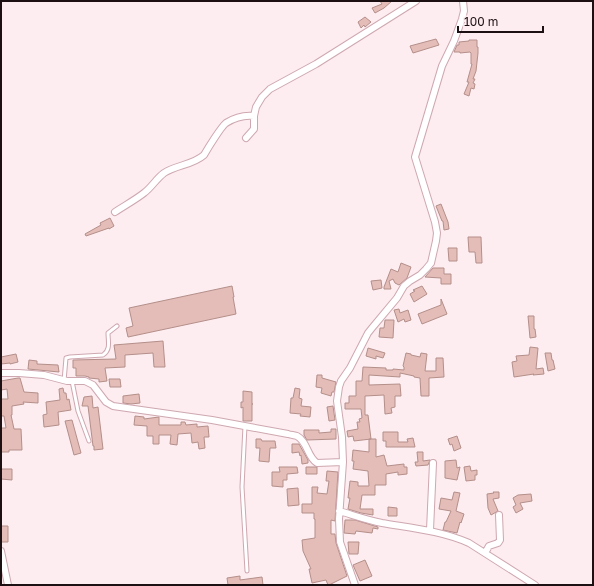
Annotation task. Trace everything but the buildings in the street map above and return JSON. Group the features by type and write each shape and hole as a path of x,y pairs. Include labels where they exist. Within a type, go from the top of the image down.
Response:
{"street":[{"path":"246,138 254,129 256,107 262,97 270,89 316,64 416,1"},
{"path":"355,585 340,542 339,511 343,462 342,437 337,401 339,387 368,333 397,298 404,286 410,280 423,272 431,263 436,247 437,233 415,157 442,66 454,41 462,19 464,1"},
{"path":"115,212 143,194 149,189 157,178 164,173 173,168 201,158 225,124 243,116 254,116"},
{"path":"1,373 44,375 64,381 82,380 90,383 96,388 106,402 114,406 245,426 298,437 305,444 311,458 317,463 343,462"},
{"path":"430,530 432,463"},
{"path":"339,511 379,522 430,530 460,539 470,543 535,585"},
{"path":"485,553 489,546 498,543 500,540 499,515"},
{"path":"1,551 8,585"}],"lane":[{"path":"64,381 66,358 105,354 108,349 108,333 117,326"},
{"path":"72,381 78,411 89,441"},
{"path":"245,426 242,487 246,571"}]}
